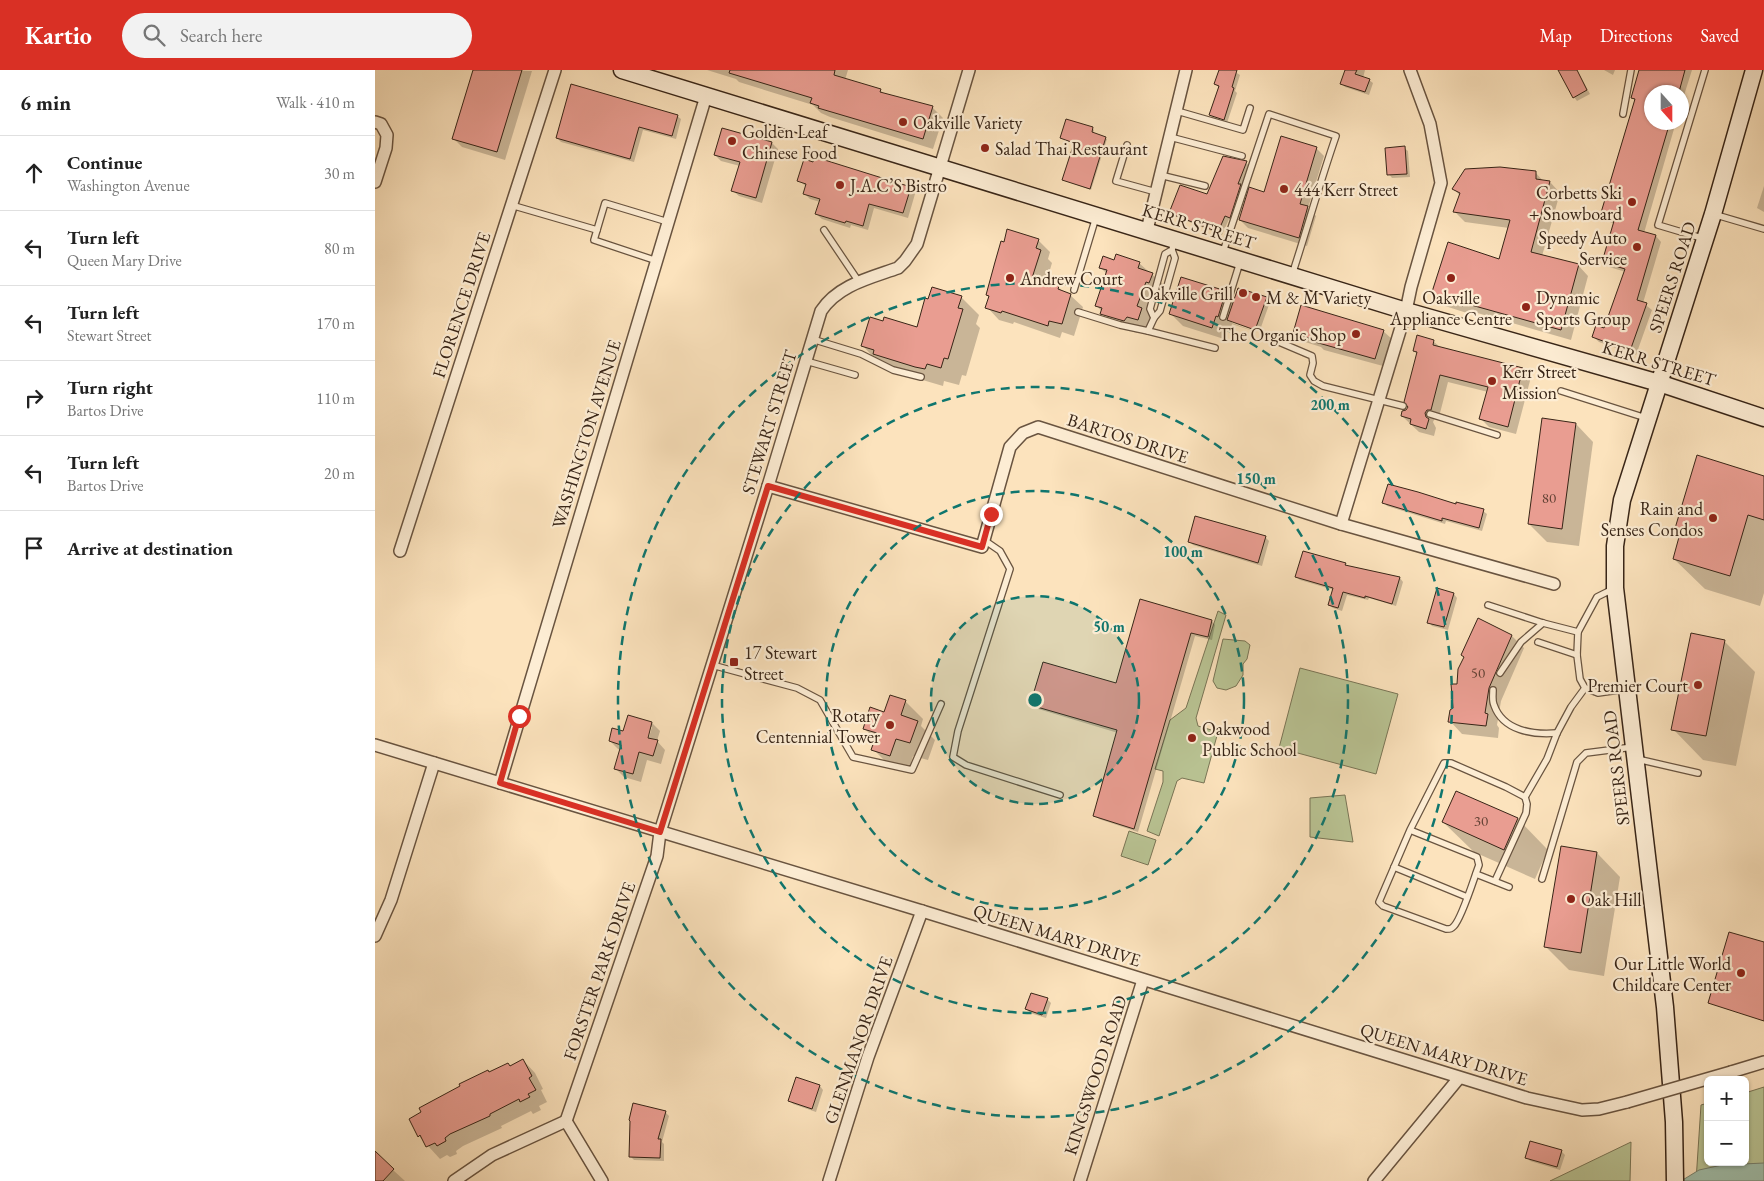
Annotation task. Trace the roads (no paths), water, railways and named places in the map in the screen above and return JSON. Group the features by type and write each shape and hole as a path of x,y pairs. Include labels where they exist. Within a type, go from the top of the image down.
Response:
{"main road":[{"name":"KERR STREET","path":"622,70 1147,230 1173,245 1223,254 1406,311 1659,383 1764,418"},
{"name":"SPEERS ROAD","path":"1675,1181 1674,1122 1665,1007 1615,588 1615,546 1622,500 1713,214 1754,70"}],"street":[{"name":"FLORENCE DRIVE","path":"400,551 555,70"},
{"name":"STEWART STREET","path":"660,832 821,311 829,299 841,290 898,268 917,244 969,70"},
{"path":"1147,230 1186,70"},
{"path":"1341,524 1406,311 1411,287 1441,183 1430,124 1410,70"},
{"name":"WASHINGTON AVENUE","path":"500,783 706,96"},
{"path":"375,122 381,124 387,135 386,148 375,182"},
{"name":"BARTOS DRIVE","path":"984,540 1010,447 1023,433 1038,427 1341,524 1554,584"},
{"path":"768,486 982,547 984,540"},
{"name":"QUEEN MARY DRIVE","path":"375,744 1459,1078 1573,1109 1599,1108 1627,1102 1764,1062"},
{"path":"375,936 391,900 434,763"},
{"name":"FORSTER PARK DRIVE","path":"566,1121 657,856 660,832"},
{"name":"GLENMANOR DRIVE","path":"829,1181 868,1057 922,911"},
{"name":"KINGSWOOD ROAD","path":"1080,1181 1143,980"},
{"path":"1373,1181 1459,1078"},
{"path":"454,1181 492,1155 566,1121 602,1181"}],"lane":[{"path":"1623,114 1631,70"},
{"path":"1705,70 1658,225 1705,239"},
{"path":"1177,111 1243,130 1250,108"},
{"path":"1223,254 1269,114 1336,136 1292,276"},
{"path":"1170,137 1242,156"},
{"path":"1127,145 1116,181 1156,192"},
{"path":"1160,174 1205,186"},
{"path":"657,261 594,240 605,203 668,222"},
{"path":"511,206 597,230"},
{"path":"1713,214 1764,229"},
{"path":"1075,290 1097,215"},
{"path":"824,230 859,282"},
{"path":"1154,318 1150,309 1165,254 1173,245"},
{"path":"1148,331 1154,318 1160,311 1175,258 1173,245"},
{"path":"1223,316 1241,260"},
{"path":"1078,312 1120,325 1215,348"},
{"path":"812,339 861,354 893,370 921,377"},
{"path":"1279,342 1312,356 1313,363 1310,375 1314,381 1323,386 1403,406"},
{"path":"805,361 855,375"},
{"path":"1561,391 1648,418"},
{"path":"1430,414 1497,435"},
{"path":"984,540 1000,551 1010,569 958,731 953,757 966,765 1060,795"},
{"path":"1615,588 1597,597 1579,632 1577,655 1579,679 1585,688 1598,693 1626,689"},
{"path":"1488,605 1543,623 1579,632"},
{"path":"1500,673 1521,642 1543,623"},
{"path":"1538,642 1577,655"},
{"path":"712,665 797,688 820,700 853,757 912,770 941,704"},
{"path":"1495,881 1526,812 1527,804 1525,797 1547,759 1571,707 1585,688"},
{"path":"1493,690 1493,704 1502,720 1516,728 1540,734 1557,734"},
{"path":"1542,879 1577,762 1586,752 1634,753 1698,773"},
{"path":"1410,830 1477,858 1479,865 1476,874 1455,925 1451,929 1380,904 1410,830 1445,762 1497,783 1525,797"},
{"path":"1394,867 1467,896"},
{"path":"1476,874 1509,887"}],"place":[{"name":"Oakville Variety","path":"903,122"},
{"name":"Golden Leaf Chinese Food","path":"732,141"},
{"name":"Salad Thai Restaurant","path":"985,148"},
{"name":"J.A.C’S Bistro","path":"840,185"},
{"name":"444 Kerr Street","path":"1284,189"},
{"name":"Corbetts Ski + Snowboard","path":"1632,202"},
{"name":"Speedy Auto Service","path":"1637,247"},
{"name":"Andrew Court","path":"1010,278"},
{"name":"Oakville Appliance Centre","path":"1451,278"},
{"name":"Oakville Grill","path":"1243,293"},
{"name":"M & M Variety","path":"1256,297"},
{"name":"Dynamic Sports Group","path":"1526,307"},
{"name":"The Organic Shop","path":"1356,334"},
{"name":"Kerr Street Mission","path":"1492,381"},
{"name":"Rain and Senses Condos","path":"1713,518"},
{"name":"17 Stewart Street","path":"734,662"},
{"name":"Premier Court","path":"1698,685"},
{"name":"Rotary Centennial Tower","path":"890,725"},
{"name":"Oakwood Public School","path":"1192,738"},
{"name":"Oak Hill","path":"1571,899"},
{"name":"Our Little World Childcare Center","path":"1741,973"}]}
